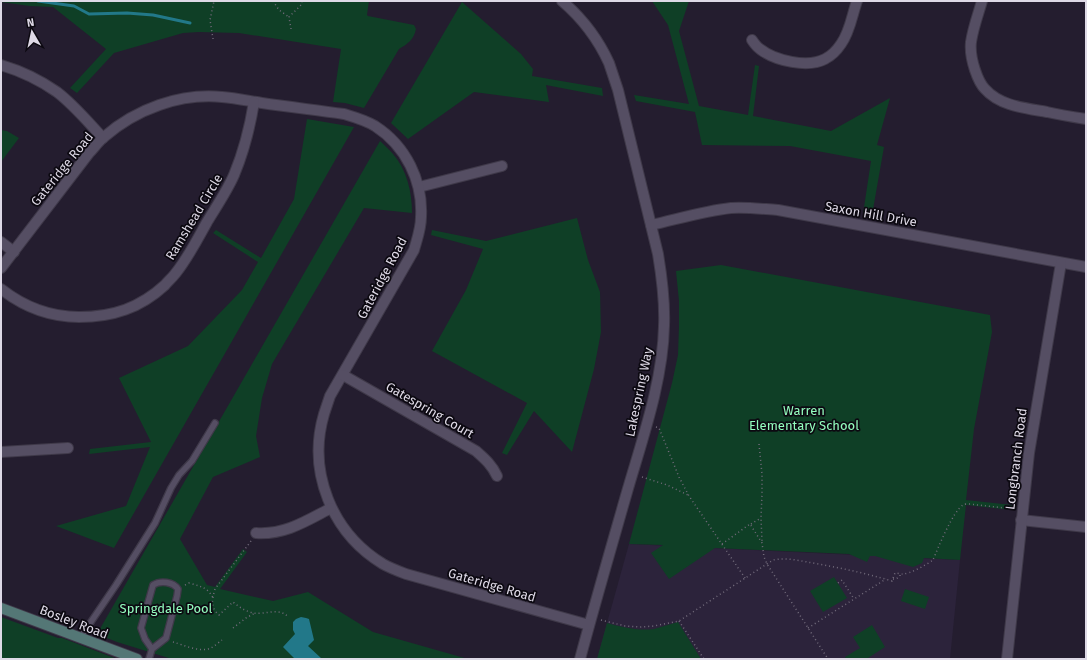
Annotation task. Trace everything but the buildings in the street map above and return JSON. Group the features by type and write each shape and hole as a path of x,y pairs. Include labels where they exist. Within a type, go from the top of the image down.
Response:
{"street":[{"name":"Lakespring Way","path":"562,1 584,22 598,42 609,64 618,90 658,254 662,275 664,303 662,355 657,381 580,659"},
{"path":"752,40 760,49 771,56 785,61 805,63 825,59 837,49 846,35 856,1"},
{"path":"982,1 973,30 971,56 978,79 984,88 1008,104 1086,119"},
{"path":"1,65 17,70 40,81 57,92 72,105 103,138"},
{"name":"Gateridge Road","path":"1,268 89,153 103,138 120,125 160,104 180,99 222,97 344,114 374,126 389,137 400,148 408,161 419,187 421,200 420,231 414,250 330,396 324,414 319,447 320,464 322,484 331,508 340,524 353,539 384,565 406,574 590,621"},
{"name":"Ramshead Circle","path":"1,289 27,306 48,314 70,317 93,317 117,313 139,304 158,291 174,275 187,258 234,176 248,134 254,102"},
{"path":"419,187 502,166"},
{"name":"Saxon Hill Drive","path":"651,225 708,211 732,208 778,210 1086,267"},
{"path":"1,242 14,252"},
{"name":"Longbranch Road","path":"1007,659 1032,426 1061,263"},
{"name":"Gatespring Court","path":"343,374 476,451 488,461 497,476"},
{"path":"1,452 68,448"},
{"path":"256,533 264,534 291,528 331,508"},
{"path":"1021,520 1086,527"},
{"name":"Bosley Road","path":"1,608 138,659"}],"lane":[{"path":"80,638 116,585 155,523 171,488 179,475 192,460 215,423"},
{"path":"149,659 152,649 165,639 168,633 178,589 175,585 160,581 153,585 141,628 145,639 152,649"}],"path":[{"path":"213,39 210,20 214,1"},
{"path":"272,1 279,10 289,18 291,29"},
{"path":"289,18 302,1"},
{"path":"646,424 659,428 679,477 689,496 745,578"},
{"path":"759,444 762,494 762,543 764,557 828,659"},
{"path":"632,474 667,485 689,496"},
{"path":"893,579 895,573 908,573 933,560 947,527 963,504 1014,509"},
{"path":"722,544 761,518"},
{"path":"750,524 762,543"},
{"path":"256,533 215,589 213,607 219,615 233,602 240,608 255,613 276,612 284,613 288,617"},
{"path":"590,621 640,627 654,626 679,620 774,560 780,559 791,559 856,571 892,581 900,576 900,574"},
{"path":"808,628 886,579"},
{"path":"838,583 842,580 854,599"},
{"path":"178,589 189,583 201,586 210,593 213,598"},
{"path":"233,628 255,613"},
{"path":"679,620 704,659"},
{"path":"165,639 206,650 222,640"}],"shaded area":[{"path":"629,544 960,560 950,659 597,659"}],"green space":[{"path":"1,1 369,1 368,16 414,25 416,29 414,36 410,41 399,49 364,108 345,103 333,102 341,49 239,33 183,33 114,53 77,93 70,88 106,49 53,7 30,6"},
{"path":"652,1 689,1 679,31 699,106 748,115 755,65 759,66 753,116 831,131 890,98 877,145 884,147 872,215 863,214 871,161 790,146 702,145 695,112 636,101 634,95 689,104 668,25"},
{"path":"462,2 521,54 533,69 532,76 602,88 603,96 546,85 549,102 474,92 408,139 391,123"},
{"path":"307,119 354,127 114,548 56,526 126,506 150,447 89,454 90,449 151,442 119,378 188,346 242,290 258,262 213,233 216,230 261,258 294,199"},
{"path":"1,130 7,131 19,138 1,162"},
{"name":"Springdale Pool","path":"380,141 390,150 402,167 410,189 412,213 364,208 272,364 262,398 256,436 260,457 213,477 180,539 207,585 215,587 243,549 247,552 220,589 273,601 308,592 373,632 468,659 172,659 117,642 97,634"},
{"path":"577,218 588,260 600,292 601,332 594,369 572,452 534,411 507,455 502,453 527,403 432,351 466,290 483,249 431,235 432,230 486,241"},
{"name":"Warren Elementary School","path":"721,265 990,315 992,332 974,429 966,500 1012,505 1012,510 966,505 960,560 924,558 922,563 913,567 875,556 870,556 867,562 849,554 715,548 669,579 651,553 663,545 629,544 672,383 678,355 679,301 676,271"},
{"path":"834,577 847,598 823,612 810,591"},
{"path":"905,589 929,597 925,609 901,601"},
{"path":"1,617 58,638 62,638 117,659 1,659"},
{"path":"678,622 701,659 597,659 607,623 630,628 654,629"},
{"path":"872,625 885,647 868,658 869,659 846,659 845,657 860,648 853,637"}],"water":[{"path":"301,617 309,619 314,640 308,646 321,658 320,659 295,659 283,647 295,634 293,630 293,622"}],"waterway":[{"path":"38,1 74,6 89,14 127,13 153,15 190,23"}]}
